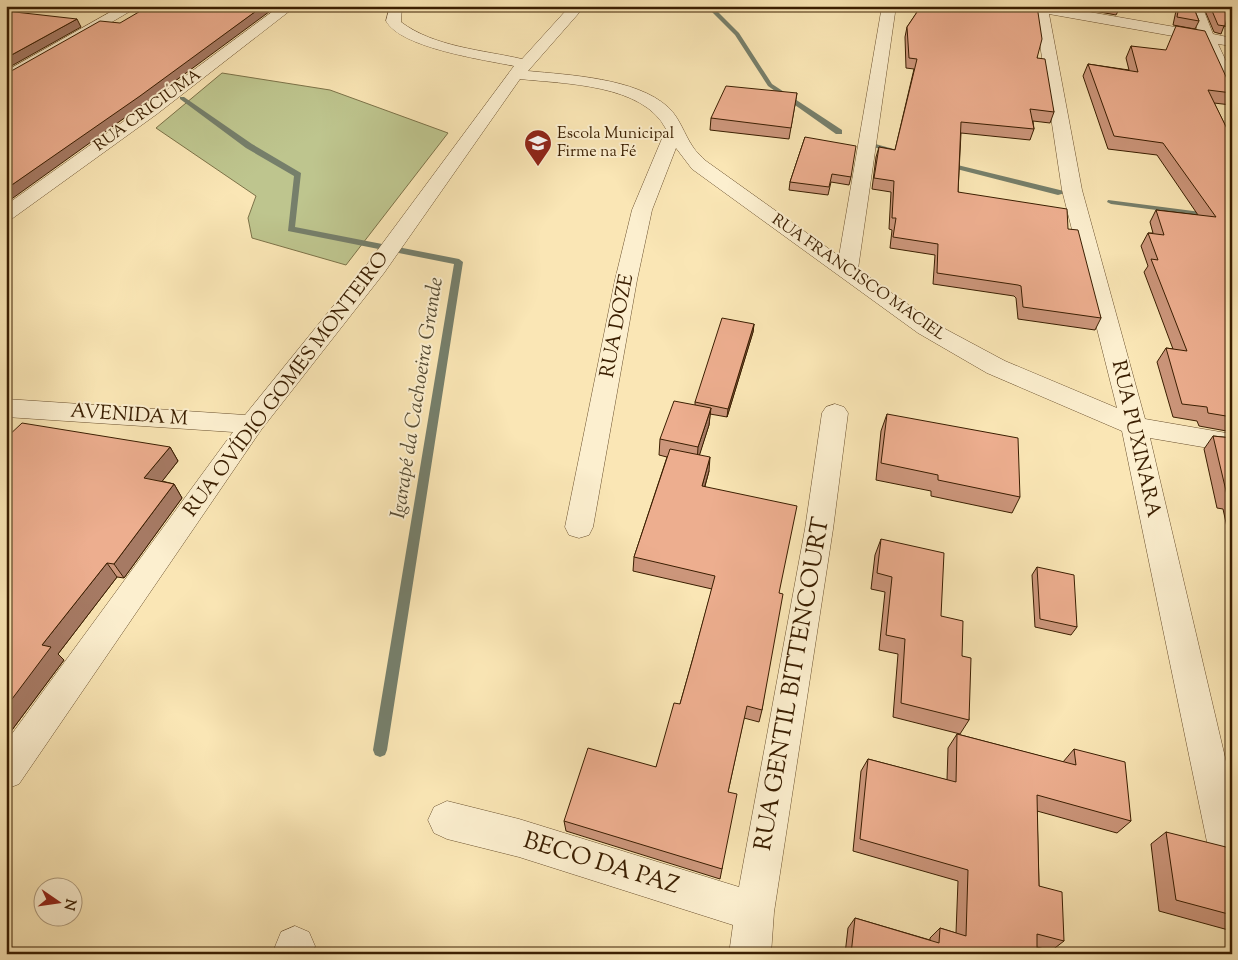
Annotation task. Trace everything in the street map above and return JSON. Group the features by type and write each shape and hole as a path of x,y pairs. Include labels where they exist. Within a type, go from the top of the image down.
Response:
{"street":[{"path":"8,76 132,6"},
{"name":"RUA CRICIÚMA","path":"6,214 166,99 289,6"},
{"name":"RUA OVÍDIO GOMES MONTEIRO","path":"6,772 252,424 376,268 520,69 578,6"},
{"path":"847,272 889,6"},
{"path":"1196,6 1207,38 1232,92"},
{"name":"RUA FRANCISCO MACIEL","path":"396,7 393,15 394,24 401,30 414,36 520,69 646,99 661,109 669,118 685,150 699,165 926,328 996,367 1134,426 1232,443"},
{"path":"1037,7 1232,42"},
{"name":"RUA PUXINARA","path":"1037,7 1072,190 1134,426 1232,871"},
{"path":"73,21 101,24"},
{"name":"RUA DOZE","path":"579,526 626,280 642,210 674,130"},
{"name":"AVENIDA M","path":"7,408 252,424"},
{"name":"RUA GENTIL BITTENCOURT","path":"750,954 754,912 820,529 835,413"},
{"name":"BECO DA PAZ","path":"447,820 519,838 754,912"}],"green space":[{"path":"222,73 330,90 448,133 346,265 252,238 248,218 256,196 156,128"}],"building":[{"path":"149,6 263,6 140,96 6,189 6,74 100,21 120,23"},
{"path":"921,6 1037,6 1042,39 1037,58 1045,59 1054,112 1030,109 1034,129 961,122 958,192 1067,209 1068,229 1078,230 1101,318 1023,307 1021,286 937,273 938,244 893,237 896,218 892,218 894,181 874,178 879,147 895,150 917,59 909,58 907,27"},
{"path":"1179,6 1193,6 1199,21 1177,17"},
{"path":"1210,6 1232,6 1232,19 1227,18 1225,26 1218,25"},
{"path":"6,11 77,19 6,58"},
{"path":"1176,26 1205,31 1228,81 1232,84 1232,93 1208,90 1232,139 1232,417 1208,413 1207,407 1182,404 1166,348 1187,351 1151,259 1158,260 1148,233 1164,235 1156,210 1216,217 1163,143 1114,136 1088,64 1138,72 1131,46 1166,50"},
{"path":"726,86 797,93 791,128 711,118"},
{"path":"805,137 856,146 851,177 832,174 829,187 790,182"},
{"path":"722,318 754,324 728,409 695,402"},
{"path":"674,401 711,408 698,447 660,439"},
{"path":"887,414 1018,438 1020,497 938,480 938,475 881,463"},
{"path":"22,423 170,447 144,478 174,484 114,564 107,563 42,645 51,647 6,707 6,438"},
{"path":"1213,436 1232,438 1232,496 1227,495"},
{"path":"670,449 710,457 702,486 797,506 779,593 783,594 762,710 747,706 728,792 737,794 722,869 564,821 588,748 656,767 674,703 680,704 715,576 634,557"},
{"path":"881,539 944,553 941,616 963,621 962,656 971,658 969,720 901,703 905,639 886,635 892,577 877,573"},
{"path":"1037,567 1074,575 1077,627 1040,619"},
{"path":"957,734 1076,765 1074,749 1125,762 1131,821 1037,795 1039,886 1062,892 1064,941 1037,934 1037,954 851,954 855,918 939,943 940,928 966,936 968,870 860,839 868,759 956,782"},
{"path":"1166,832 1226,847 1232,866 1232,915 1176,900"}],"waterway":[{"path":"709,6 737,34 770,85 839,132"},
{"name":"Igarapé da Cachoeira Grande","path":"182,98 249,146 298,175 291,229 459,262 380,750"},
{"path":"871,144 897,151"},
{"path":"944,163 1061,193"},
{"path":"1111,202 1232,218"}],"place":[{"name":"Escola Municipal Firme na Fé","path":"538,167"}]}
